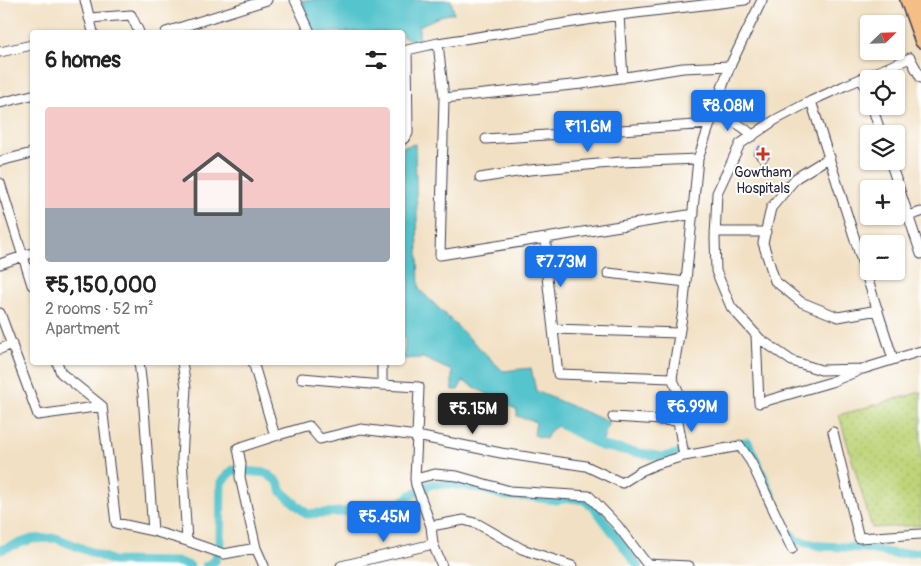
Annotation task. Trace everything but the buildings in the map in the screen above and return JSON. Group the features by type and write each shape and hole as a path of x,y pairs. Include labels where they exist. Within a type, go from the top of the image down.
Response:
{"main road":[{"path":"906,0 921,42"},
{"path":"915,0 921,16"}],"street":[{"path":"85,0 91,30"},
{"path":"172,30 267,0"},
{"path":"295,0 309,30"},
{"path":"405,138 408,133 407,50 438,43 619,15 745,0"},
{"path":"684,453 678,421 681,397 672,378 686,282 698,159 730,66 762,0"},
{"path":"89,18 131,15 138,30"},
{"path":"619,15 623,78"},
{"path":"438,43 444,98 440,255 694,214"},
{"path":"0,52 30,45"},
{"path":"881,70 910,58 921,78"},
{"path":"444,98 582,84 683,68 730,66"},
{"path":"860,79 775,120 740,144 717,193 716,271 731,307 760,339 792,361 821,370 863,368"},
{"path":"0,102 30,95"},
{"path":"811,101 894,359"},
{"path":"486,138 711,119 730,120 745,128 752,136"},
{"path":"0,161 30,154"},
{"path":"830,158 796,178 771,208 764,243 775,281 801,302 838,317 878,310"},
{"path":"480,178 529,170 622,162 698,159"},
{"path":"893,170 921,254"},
{"path":"0,183 30,279"},
{"path":"908,216 921,212"},
{"path":"716,232 766,232"},
{"path":"546,238 546,268 558,374 672,378"},
{"path":"0,264 30,254"},
{"path":"608,273 686,282"},
{"path":"0,313 38,415 102,406"},
{"path":"553,329 679,333"},
{"path":"756,334 759,402 831,382 863,368 921,350"},
{"path":"0,349 12,344"},
{"path":"58,365 61,374 102,406 116,523 187,541 224,554 256,548"},
{"path":"139,365 144,395 153,532"},
{"path":"182,365 186,388 182,459 187,541"},
{"path":"254,365 275,436"},
{"path":"382,365 382,385"},
{"path":"302,378 419,387 416,486 431,526 433,544 442,566"},
{"path":"613,417 678,421"},
{"path":"264,566 256,548 240,477 241,464 238,448 309,426 320,439 361,428 417,436 501,453 586,466 622,483 641,471 684,453 740,446 751,462 792,549"},
{"path":"833,432 859,538 921,534"},
{"path":"416,486 435,474 457,476 510,491 589,496 617,525 646,564 689,566"},
{"path":"431,526 464,520 478,524 522,549 572,566"},
{"path":"342,566 433,544"}],"green space":[{"path":"921,392 921,525 872,528 839,415"}],"water":[{"path":"302,0 451,0 454,13 441,16 419,26 419,42 405,38 405,30 311,30"},
{"path":"415,144 419,289 503,371 531,368 536,391 609,422 601,446 572,430 557,426 550,431 546,439 534,435 536,422 517,416 517,410 463,381 458,390 452,390 452,371 423,358 405,359 405,146"}],"waterway":[{"path":"562,425 601,446 662,457 683,453"},
{"path":"732,444 748,442 776,505"},
{"path":"206,566 215,561 220,543 221,482 233,470 266,473 278,482 282,492 307,514 392,509 411,495 432,484 452,484 477,488 506,496 584,500 594,507 638,566"},
{"path":"784,524 796,540 820,546 864,548 895,554 921,552"},
{"path":"0,550 32,539 56,538 113,561 179,562 190,566"}],"place":[{"name":"Gowtham Hospitals","path":"763,154"}]}
